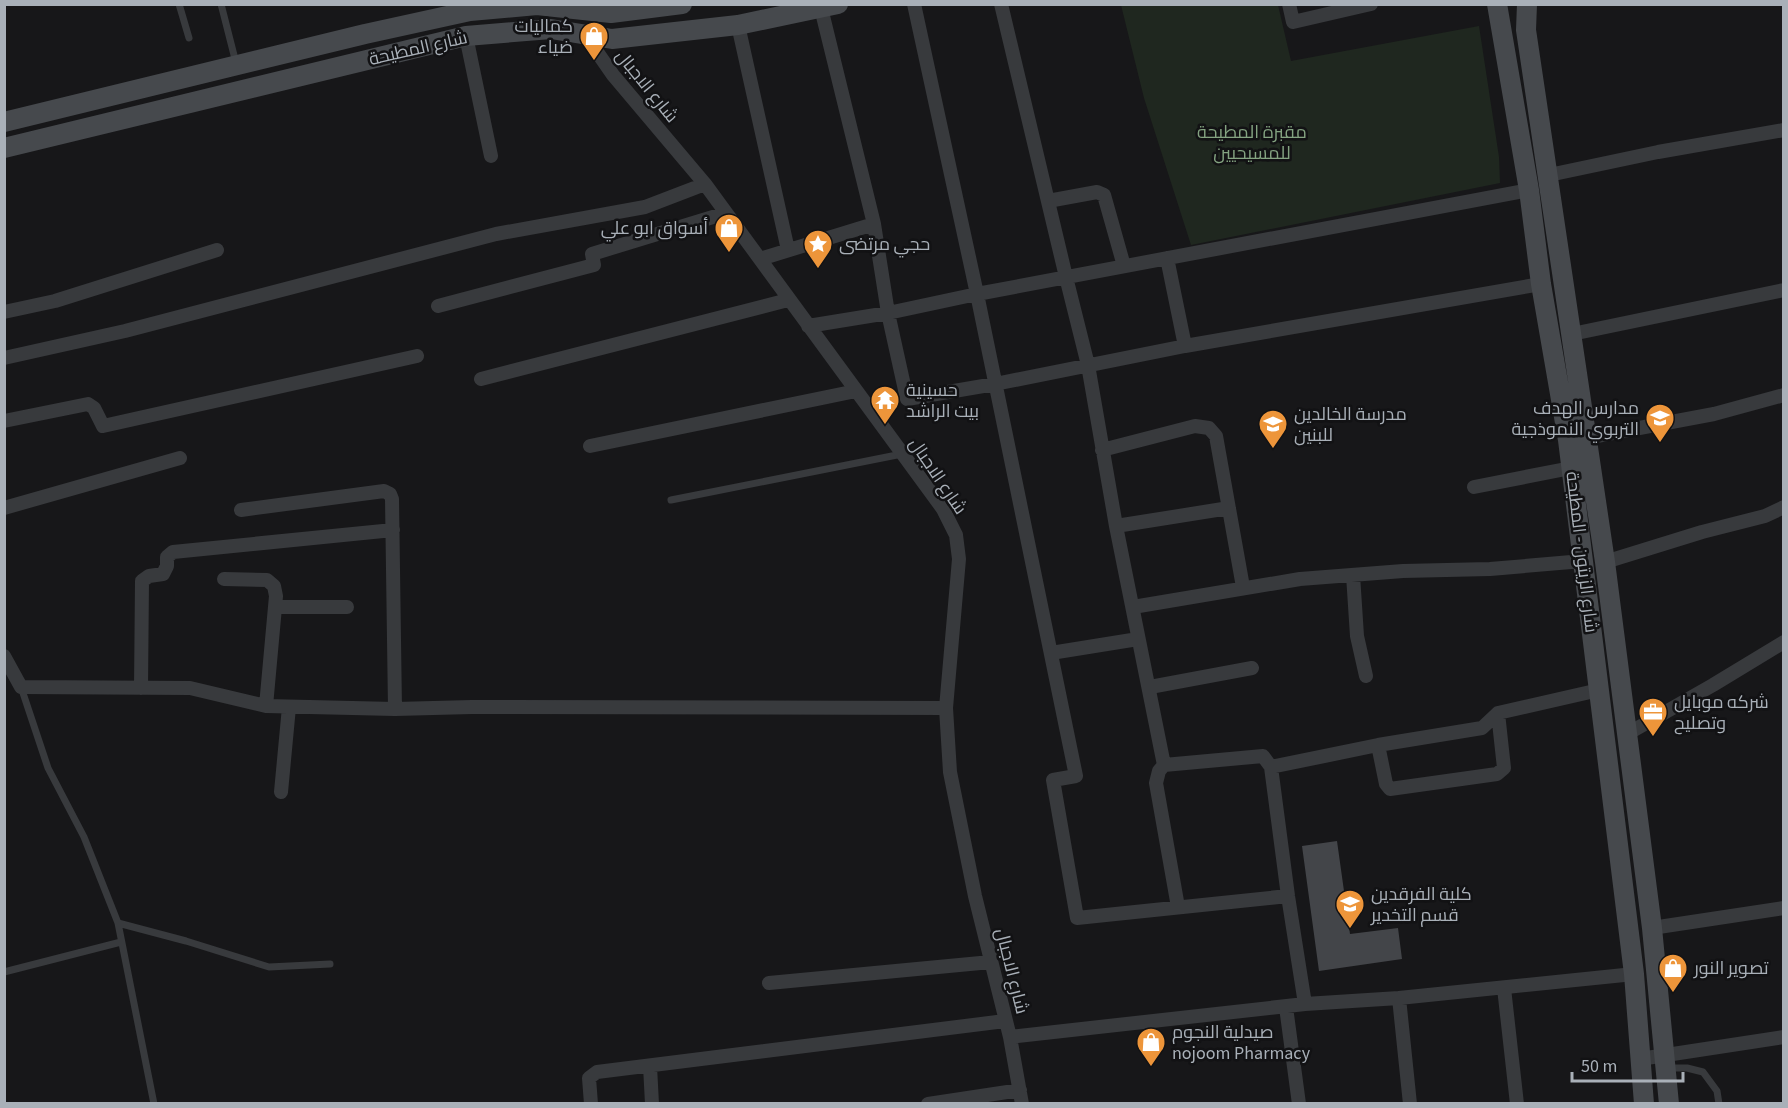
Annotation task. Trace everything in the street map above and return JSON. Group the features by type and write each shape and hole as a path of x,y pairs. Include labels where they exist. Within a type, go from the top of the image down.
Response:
{"main road":[{"name":"شارع المطيحة","path":"4,122 365,34 470,11 537,5 584,7 611,13 682,4"},
{"name":"شارع الزيتون - المطيحة","path":"1497,4 1529,190 1541,284 1571,468 1634,974 1644,1104"},
{"name":"شارع الزيتون - المطيحة","path":"1527,4 1526,30 1605,562 1652,928 1670,1104"},
{"name":"شارع المطيحة","path":"4,148 466,36 551,29 612,39 738,25 829,6"},
{"path":"365,34 370,59"}],"street":[{"path":"914,4 977,294 1076,776 1053,780 1077,918 1288,896"},
{"path":"1001,4 1088,365 1116,526 1164,765"},
{"path":"1289,4 1293,22 1371,4"},
{"path":"829,6 874,224 888,313 907,399 1185,346 1541,284"},
{"path":"738,25 788,250"},
{"path":"466,36 491,156"},
{"name":"شارع الاجبال","path":"586,36 613,75 705,184 943,509 956,535 958,559 946,708 950,772 975,896 1010,1037 1021,1097"},
{"path":"1549,175 1784,129"},
{"path":"4,358 125,331 496,234 645,207 705,184"},
{"path":"808,326 888,313 977,294 1529,190"},
{"path":"1048,201 1097,192 1104,195 1124,267"},
{"path":"438,306 594,265 592,254 726,213"},
{"path":"760,259 874,224"},
{"path":"4,312 55,302 217,250"},
{"path":"1167,258 1185,346"},
{"path":"1572,334 1784,290"},
{"path":"481,379 788,300"},
{"path":"4,421 88,404 94,408 103,426 417,356"},
{"path":"590,446 856,391"},
{"path":"1586,438 1714,414 1784,395"},
{"path":"1102,450 1195,426 1209,428 1216,436 1243,587"},
{"path":"4,508 180,458"},
{"path":"1474,487 1571,468"},
{"path":"241,510 384,491 390,494 393,530 394,709"},
{"path":"1605,562 1702,532 1765,516 1784,507"},
{"path":"1116,526 1228,508"},
{"path":"141,688 142,581 148,576 163,574 167,566 167,557 173,552 393,530"},
{"path":"1133,607 1300,579 1403,571 1490,569 1583,561"},
{"path":"1353,575 1357,636 1366,676"},
{"path":"224,579 267,580 274,586 276,596 266,706"},
{"path":"275,607 347,608"},
{"path":"1051,653 1138,639"},
{"path":"1627,734 1784,642"},
{"path":"4,656 21,687 190,688 266,706 394,709 472,707 946,708"},
{"path":"1150,687 1252,668"},
{"path":"1271,767 1378,745 1482,728 1498,713 1599,690"},
{"path":"281,792 289,707"},
{"path":"1378,745 1386,784 1390,789 1497,774 1504,768 1498,713"},
{"path":"1178,907 1156,783 1159,771 1164,765 1263,756 1271,767 1305,1004"},
{"path":"1652,928 1784,908"},
{"path":"769,983 991,962"},
{"path":"1010,1037 1305,1004 1398,998 1634,974"},
{"path":"1504,988 1517,1104"},
{"path":"1398,998 1410,1104"},
{"path":"1286,1007 1299,1104"},
{"path":"591,1104 589,1078 597,1072 1005,1021"},
{"path":"1640,1059 1666,1062 1784,1037"},
{"path":"650,1066 652,1104"},
{"path":"928,1104 1021,1097"}],"lane":[{"path":"178,4 189,38"},
{"path":"222,4 237,66"},
{"path":"671,500 902,454"},
{"path":"21,687 48,768 84,837 118,923 154,1104"},
{"path":"118,923 186,941 269,968 330,964"},
{"path":"4,972 121,942"},
{"path":"1666,1062 1703,1072 1717,1091 1719,1104"}],"green space":[{"name":"مقبرة المطيحة للمسيحيين","path":"1121,5 1278,5 1291,61 1479,26 1499,157 1500,183 1191,245 1144,98"}],"building":[{"path":"1337,841 1350,934 1398,928 1402,959 1319,971 1302,846"}],"place":[{"name":"كماليات ضياء","path":"594,62"},
{"name":"أسواق ابو علي","path":"729,254"},
{"name":"حجي مرتضى","path":"818,270"},
{"name":"حسينية بيت الراشد","path":"885,426"},
{"name":"مدارس الهدف التربوي النموذجية","path":"1660,444"},
{"name":"مدرسة الخالدين للبنين","path":"1273,450"},
{"name":"شركه موبايل وتصليح","path":"1653,738"},
{"name":"كلية الفرقدين قسم التخدير","path":"1350,930"},
{"name":"تصوير النور","path":"1673,994"},
{"name":"صيدلية النجوم nojoom Pharmacy","path":"1151,1068"}]}
